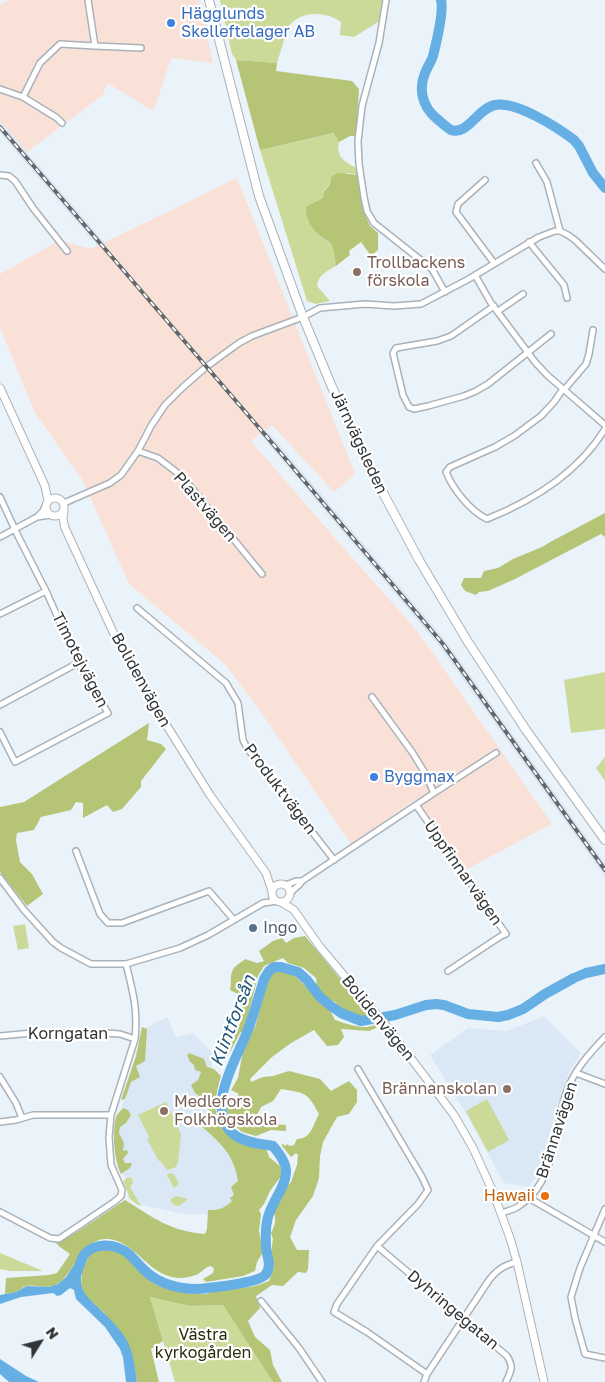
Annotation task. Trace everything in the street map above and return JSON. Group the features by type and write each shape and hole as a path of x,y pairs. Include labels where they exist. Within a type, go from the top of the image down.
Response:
{"main road":[{"name":"Järnvägsleden","path":"209,0 259,196 303,317 355,437 378,485 419,560 468,642 526,730 605,840"},
{"path":"0,388 46,486 56,497 64,502 64,511 59,515 52,515 46,510 46,486"},
{"path":"47,502 50,498 56,497"},
{"name":"Bolidenvägen","path":"64,511 65,528 114,634 166,726 210,796 266,873 273,897 294,910"},
{"name":"Bolidenvägen","path":"52,515 65,528"},
{"name":"Bolidenvägen","path":"266,873 289,888 294,910 320,947 388,1028 454,1115 480,1164 501,1213 517,1262 544,1382"},
{"path":"272,892 274,886 283,884"},
{"path":"279,902 287,900 290,894"}],"street":[{"path":"88,0 95,46"},
{"path":"386,0 379,43 361,114 358,141 364,197 367,211 374,223 432,269 445,292"},
{"path":"23,97 40,63 60,44 141,48"},
{"path":"0,89 23,97 62,122"},
{"path":"536,163 547,182 560,231"},
{"path":"0,175 10,176 15,181 33,208 67,251"},
{"path":"485,180 458,204 456,212 494,263"},
{"path":"64,502 110,483 121,475 166,405 206,367 246,339 303,317 320,308 365,304 394,306 421,304 547,233 560,231 568,235 605,270"},
{"path":"529,242 564,285 566,298"},
{"path":"475,275 494,306 547,375 604,422"},
{"path":"498,311 523,294"},
{"path":"494,306 451,336 437,341 396,348 392,352 403,395 409,407 414,409 476,391 488,384 551,334"},
{"path":"593,330 586,364 541,416 514,436 495,447 459,462 450,467 446,472 451,483 475,510 487,519 546,490 565,476 605,429"},
{"name":"Plastvägen","path":"138,451 158,458 176,471 262,574"},
{"name":"Timotejvägen","path":"0,497 46,590 78,663 108,713 15,762 0,732"},
{"path":"0,537 37,517 43,511 47,502"},
{"path":"37,517 52,515"},
{"path":"0,614 46,590"},
{"name":"Produktvägen","path":"137,608 226,683 238,703 243,740 247,748 334,860"},
{"path":"0,705 78,663"},
{"name":"Uppfinnarvägen","path":"372,697 416,759 434,793"},
{"name":"Uppfinnarvägen","path":"290,894 302,881 496,753"},
{"name":"Uppfinnarvägen","path":"416,805 506,934 448,971"},
{"path":"76,851 100,914 108,923 122,923 209,890 234,920"},
{"path":"0,878 24,910 53,942 91,964 126,964 180,948 208,935 263,903 272,892"},
{"name":"Uppfinnarvägen","path":"283,884 302,881"},
{"path":"263,903 279,902"},
{"path":"0,1212 50,1238 59,1239 121,1196 122,1190 111,1165 109,1138 111,1115 135,1039 136,1010 126,964"},
{"name":"Korngatan","path":"0,1036 74,1032 120,1034 135,1039"},
{"name":"Brännavägen","path":"501,1213 518,1207 529,1198 541,1183 549,1164 567,1091 576,1073 592,1050 605,1037"},
{"path":"358,1069 428,1190 418,1204 376,1246 336,1304 334,1312 367,1332 427,1374"},
{"path":"576,1073 605,1084"},
{"path":"0,1077 16,1103 22,1118"},
{"path":"0,1122 33,1115 111,1115"},
{"path":"529,1198 605,1242"},
{"path":"605,1209 580,1268 571,1297 574,1318 585,1354 605,1358"},
{"name":"Dyhringegatan","path":"376,1246 507,1356 511,1362 512,1369 506,1382"},
{"path":"424,1382 427,1374 496,1271 517,1262"},
{"path":"261,1301 299,1348 322,1382"}],"shaded area":[{"path":"9,0 199,0 213,63 171,58 154,111 107,83 103,95 27,152 0,121 0,5"},
{"path":"0,121 446,641 605,863 605,877 439,646 264,439 0,133"},
{"path":"237,178 355,474 334,492 272,425 251,441 418,632 552,824 467,869 416,799 351,844 258,708 226,665 129,584 83,481 35,413 0,328 0,274 60,240 91,249"},
{"name":"Brännanskolan","path":"544,1016 581,1053 570,1071 557,1107 538,1174 529,1187 504,1183 465,1112 430,1055 468,1028 507,1031"},
{"name":"Medlefors Folkhögskola","path":"167,1017 176,1037 193,1033 215,1055 201,1101 237,1162 244,1201 221,1213 190,1215 140,1205 122,1172 117,1121 145,1028"}],"green space":[{"path":"220,0 383,0 380,21 354,37 340,35 341,22 329,16 315,14 295,20 288,28 277,63 236,60 232,54"},
{"path":"236,60 277,63 276,71 352,81 359,89 356,136 350,136 339,142 334,133 260,150"},
{"path":"335,133 339,142 340,156 356,168 358,175 348,173 330,184 324,190 323,198 313,204 320,236 329,242 333,248 336,266 321,276 317,286 330,301 316,304 307,301 260,150"},
{"path":"338,173 358,175 364,212 370,226 378,233 378,250 371,256 361,242 349,251 350,255 336,266 332,246 313,228 308,220 306,207 323,198 324,191 329,186 331,177"},
{"path":"605,513 605,537 601,534 515,579 488,591 479,592 476,595 465,591 461,585 464,578 481,578 484,571 498,568 513,559 542,547"},
{"path":"605,672 605,729 571,733 564,680"},
{"path":"149,723 147,740 161,744 166,749 141,781 141,787 122,809 113,812 107,805 83,818 83,803 76,802 71,810 41,817 34,830 17,833 16,840 20,862 32,874 43,894 27,906 0,872 0,807 24,802"},
{"path":"605,757 605,781 596,768"},
{"path":"25,924 29,948 18,950 13,926"},
{"path":"305,936 369,1014 362,1017 342,1010 335,1002 323,996 317,989 316,978 304,968 288,963 283,958 264,966 258,976 244,1031 240,1033 228,1056 224,1052 226,1042 240,1024 240,995 230,990 234,968 245,959 257,963 264,961 259,951 273,941 282,938 286,943 294,938"},
{"path":"277,969 296,977 330,1010 335,1020 361,1027 377,1024 376,1028 369,1031 341,1029 344,1037 338,1045 327,1046 314,1030 291,1043 272,1057 250,1079 251,1082 289,1071 320,1079 331,1091 349,1081 357,1090 357,1102 349,1114 337,1117 323,1142 319,1178 313,1196 296,1220 290,1237 297,1250 309,1250 308,1269 306,1273 298,1272 283,1286 272,1285 256,1296 260,1308 248,1321 255,1337 270,1350 273,1365 282,1382 273,1382 223,1305 190,1306 150,1297 163,1341 151,1349 159,1382 137,1382 125,1338 81,1288 82,1270 90,1254 101,1250 113,1249 123,1254 157,1285 195,1294 245,1288 269,1281 274,1267 271,1252 273,1239 271,1233 275,1219 273,1211 278,1205 285,1188 291,1182 297,1165 298,1155 296,1153 291,1157 282,1146 282,1143 285,1146 287,1144 290,1146 294,1145 297,1139 306,1137 319,1114 312,1101 305,1095 281,1089 273,1101 261,1107 255,1119 257,1127 271,1124 286,1125 286,1131 271,1130 256,1136 242,1132 233,1124 227,1113 226,1100 239,1094 231,1090 238,1078 243,1050 255,1027 269,976"},
{"path":"142,1027 147,1029 145,1061 136,1066 140,1077 131,1082 125,1099 121,1100 136,1056"},
{"path":"189,1053 204,1059 207,1067 214,1069 221,1076 217,1094 216,1113 221,1124 234,1139 249,1145 262,1147 267,1151 269,1157 280,1166 282,1175 259,1210 261,1214 259,1231 263,1252 257,1262 255,1271 243,1276 206,1282 203,1279 213,1273 214,1269 211,1266 189,1277 169,1276 159,1272 127,1246 118,1241 108,1239 92,1243 80,1255 59,1283 50,1287 26,1286 16,1292 5,1294 6,1278 57,1273 70,1254 56,1243 77,1232 125,1200 172,1227 205,1234 208,1210 216,1210 232,1201 230,1198 234,1195 231,1187 238,1181 236,1171 224,1148 198,1123 208,1119 210,1114 204,1099 195,1093 191,1085 198,1080 201,1072 195,1070 187,1055"},
{"path":"487,1099 509,1140 488,1152 466,1111"},
{"path":"166,1102 181,1134 178,1162 176,1167 167,1170 158,1160 147,1139 149,1137 138,1115"},
{"path":"123,1108 128,1110 131,1115 126,1123 120,1127 119,1133 124,1143 123,1151 127,1150 128,1153 123,1159 125,1163 132,1163 130,1168 121,1174 115,1154 114,1130 116,1117"},
{"path":"169,1173 174,1174 179,1184 174,1188 167,1175"},
{"path":"131,1177 133,1183 130,1187 141,1206 129,1198 123,1181"},
{"path":"176,1196 188,1199 179,1206 174,1205 171,1199"},
{"path":"0,1253 43,1271 10,1271 0,1269"},
{"name":"Västra kyrkogården","path":"150,1297 190,1306 223,1305 273,1382 175,1382"}],"water":[{"path":"78,1259 85,1263 81,1280 84,1292 118,1327 128,1342 137,1382 126,1382 123,1357 120,1349 105,1327 76,1299 74,1290 70,1288 57,1296 53,1293 21,1297 0,1304 0,1295 16,1292 27,1286 49,1287 58,1284 66,1277"},
{"path":"0,1359 39,1382 9,1382 0,1374"}],"waterway":[{"name":"Klintforsån","path":"441,0 441,19 436,44 422,86 423,98 432,114 449,129 457,131 467,126 483,111 495,105 504,105 525,111 547,122 574,140 593,173 605,188"},
{"name":"Klintforsån","path":"77,1272 84,1255 100,1246 112,1246 124,1251 150,1275 163,1283 178,1287 201,1289 248,1282 263,1277 268,1271 266,1225 268,1215 285,1179 284,1162 273,1146 249,1142 236,1136 226,1126 222,1113 222,1099 225,1084 248,1030 264,979 274,967 298,972 320,997 331,1006 341,1013 361,1021 395,1015 426,1005 436,1004 468,1014 498,1017 508,1015 523,1009 574,978 605,969"}],"railway":[{"path":"0,127 443,644 605,870"}],"place":[{"name":"Hägglunds Skelleftelager AB","path":"171,23"},
{"name":"Trollbackens förskola","path":"357,272"},
{"name":"Byggmax","path":"374,777"},
{"name":"Ingo","path":"253,928"},
{"name":"Brännanskolan","path":"507,1089"},
{"name":"Medlefors Folkhögskola","path":"164,1111"},
{"name":"Hawaii","path":"545,1196"}]}
